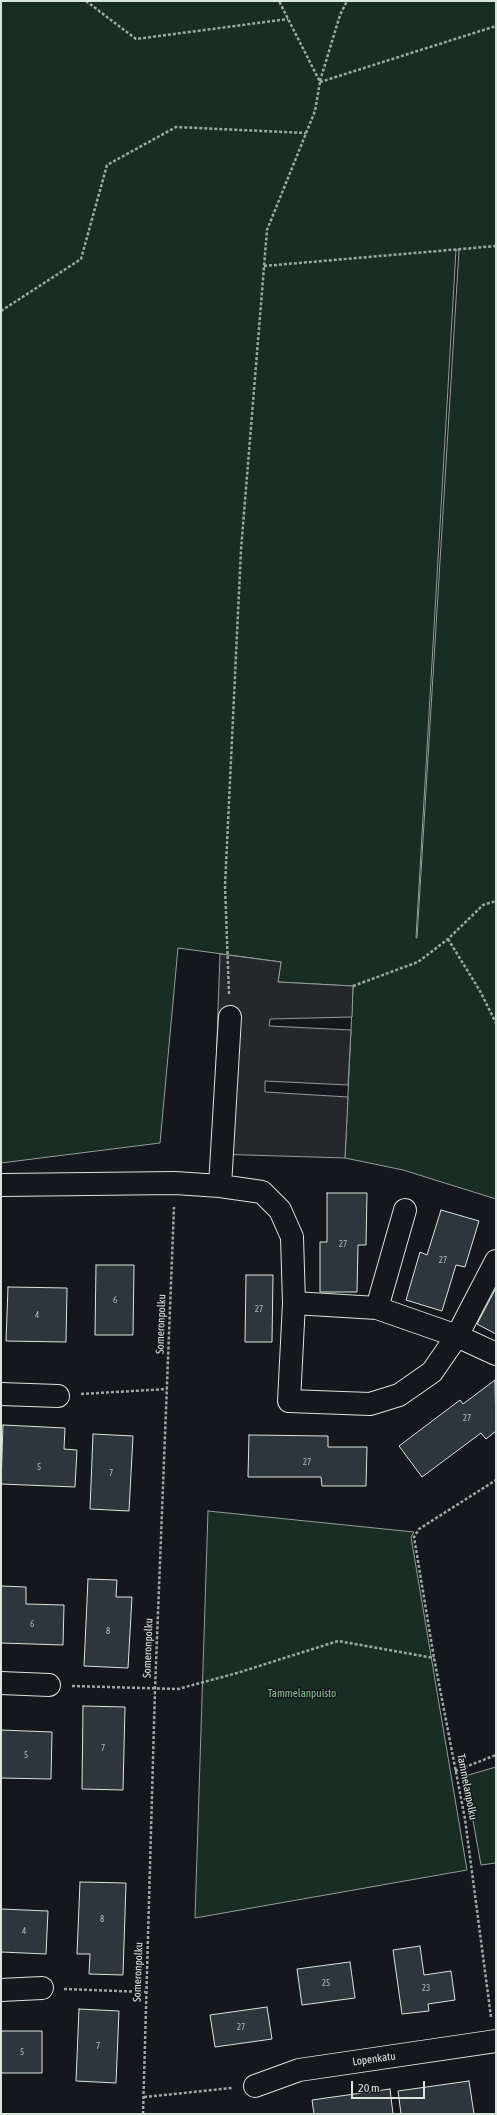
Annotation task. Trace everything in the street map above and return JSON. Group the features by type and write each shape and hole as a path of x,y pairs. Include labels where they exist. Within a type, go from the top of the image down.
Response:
{"street":[{"path":"220,1186 230,1017"},
{"path":"1,1185 175,1183 220,1186 262,1192 280,1210 292,1236 294,1302 289,1401 370,1404 399,1395 432,1372 457,1336 496,1261"},
{"path":"377,1308 405,1210"},
{"path":"294,1302 377,1308 457,1336 496,1354"},
{"path":"1,1394 58,1396"},
{"path":"1,1682 49,1685"},
{"path":"1,1990 42,1988"},
{"name":"Lopenkatu","path":"255,2086 299,2070 494,2041"}],"path":[{"path":"86,1 136,39 288,19"},
{"path":"279,1 320,82"},
{"path":"230,1017 224,886 241,550 267,230 315,111 320,82 340,15 347,1"},
{"path":"320,82 496,26"},
{"path":"1,311 81,259 107,165 176,127 306,133"},
{"path":"264,266 496,246"},
{"path":"354,986 418,962 448,939 483,905 496,901"},
{"path":"448,939 480,991 496,1023"},
{"name":"Someronpolku","path":"143,2114 145,1992 155,1689 175,1183"},
{"path":"58,1396 166,1390"},
{"name":"Tammelanpolku","path":"494,2041 465,1819 434,1658 414,1537 419,1529 496,1480"},
{"path":"49,1685 178,1689 237,1673 338,1641 434,1658"},
{"path":"455,1771 496,1755"},
{"path":"42,1988 145,1992"},
{"path":"144,2097 255,2086"}],"green space":[{"path":"1,1 496,1 496,1199 403,1170 345,1158 353,986 278,982 281,962 178,948 160,1143 1,1163","holes":["456,250 459,250 417,938 416,938"]},
{"name":"Tammelanpuisto","path":"208,1511 414,1532 411,1537 467,1870 195,1918"},
{"path":"496,1767 496,1863 481,1865 465,1776"}],"shaded area":[{"path":"220,954 281,962 278,982 353,986 352,1017 270,1019 269,1026 351,1030 348,1085 265,1081 265,1092 348,1097 345,1158 213,1154"}],"building":[{"path":"327,1193 367,1193 366,1245 358,1245 357,1292 320,1292 320,1242 327,1242"},
{"path":"441,1210 479,1221 465,1267 456,1265 442,1311 406,1300 420,1252 427,1255"},
{"path":"96,1265 134,1265 133,1335 95,1335"},
{"path":"246,1275 273,1275 272,1342 245,1342"},
{"path":"8,1287 67,1288 66,1342 6,1341"},
{"path":"496,1288 496,1334 477,1324"},
{"path":"495,1380 496,1431 486,1439 481,1433 422,1477 399,1446 460,1400 463,1404"},
{"path":"3,1425 65,1428 64,1449 77,1450 75,1487 1,1484"},
{"path":"93,1434 133,1436 129,1511 90,1509"},
{"path":"249,1435 328,1436 328,1447 367,1447 366,1486 322,1486 321,1477 248,1477"},
{"path":"88,1579 117,1580 116,1597 132,1597 128,1668 84,1666"},
{"path":"1,1586 26,1587 26,1604 64,1605 63,1645 1,1643"},
{"path":"83,1706 125,1707 123,1790 82,1789"},
{"path":"1,1730 52,1732 51,1779 1,1778"},
{"path":"80,1882 126,1883 123,1975 89,1974 90,1954 77,1954"},
{"path":"1,1909 48,1911 46,1954 1,1952"},
{"path":"420,1946 424,1975 451,1971 455,2000 428,2004 429,2011 402,2014 393,1950"},
{"path":"350,1962 355,1998 302,2005 297,1969"},
{"path":"267,2007 272,2039 215,2047 210,2015"},
{"path":"79,2009 119,2011 116,2083 76,2081"},
{"path":"1,2031 42,2031 42,2073 1,2073"},
{"path":"469,2081 474,2114 401,2114 398,2091"},
{"path":"390,2089 393,2114 314,2114 312,2100"}]}
